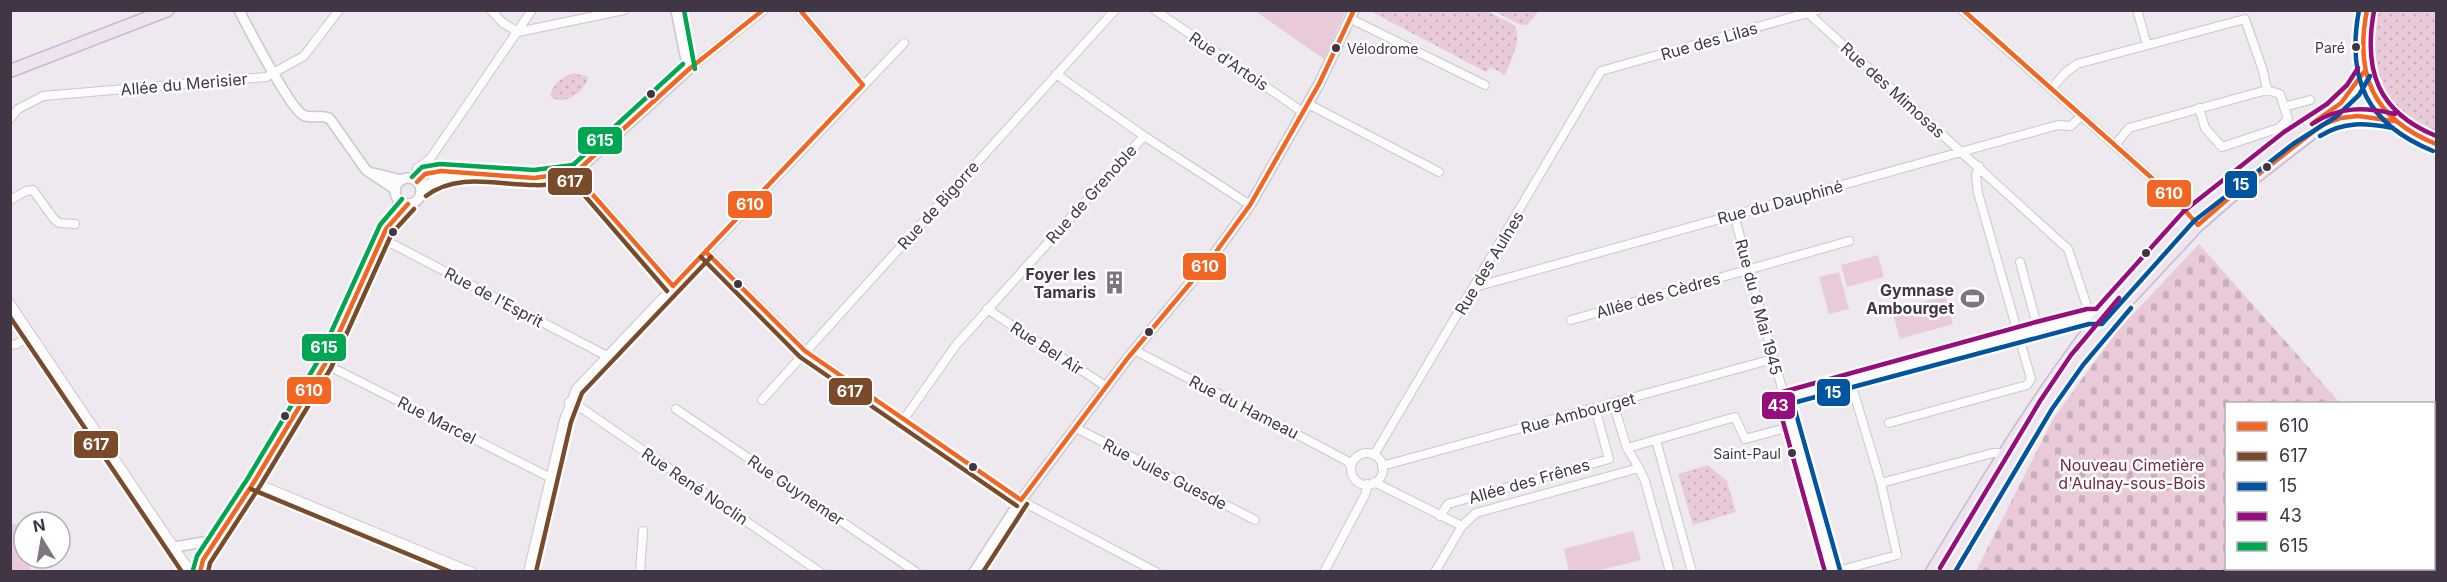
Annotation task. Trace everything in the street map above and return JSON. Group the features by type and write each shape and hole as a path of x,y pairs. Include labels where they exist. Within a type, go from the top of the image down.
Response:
{"main road":[{"path":"10,71 168,10"},
{"path":"2367,10 2361,40 2364,72 2374,96 2394,121 2409,132 2436,144"},
{"path":"1932,572 2042,395 2099,316 2194,221 2289,138 2332,110 2353,90 2364,72"},
{"path":"1946,572 2046,405 2077,360 2194,221 2322,125 2336,119 2356,115 2394,121"}],"street":[{"path":"239,10 300,113 310,117 324,116 332,122 366,171 396,190 404,202"},
{"name":"Allée du Merisier","path":"10,120 18,109 43,96 275,74 304,56 339,10"},
{"path":"491,10 503,23 518,32 624,10"},
{"path":"404,202 416,201 417,168 430,159 532,10"},
{"path":"676,10 688,70"},
{"path":"366,171 417,184 467,173 534,178 576,172 688,70 764,10"},
{"path":"800,10 863,85"},
{"name":"Rue de Bigorre","path":"762,400 1115,10"},
{"name":"Rue d'Artois","path":"1155,10 1306,108 1439,172"},
{"name":"Rue des Lilas","path":"1601,71 1818,10"},
{"path":"1962,10 2172,196 2194,221"},
{"path":"2138,10 2146,45"},
{"name":"Rue des Mimosas","path":"1808,13 2068,249 2088,309 2099,316"},
{"path":"974,572 1022,500 1134,350 1213,256 1250,205 1306,108 1352,15 1485,85"},
{"path":"2051,89 2065,73 2077,64 2245,19 2263,71 2266,90"},
{"path":"528,572 549,477 569,402 584,379 904,43"},
{"name":"Rue des Aulnes","path":"1374,455 1601,71"},
{"path":"1056,74 1144,136 1250,205"},
{"path":"2115,145 2129,128 2199,108 2266,90 2280,94 2288,119 2278,128 2222,147 2205,128 2199,108"},
{"path":"2284,107 2310,100"},
{"name":"Rue du Dauphiné","path":"1475,287 2058,125 2070,126 2081,116"},
{"name":"Rue de Grenoble","path":"904,419 956,345 1144,136"},
{"path":"1889,423 2026,385 2031,379 1978,193 1976,176 1978,166"},
{"path":"576,172 579,179 673,286"},
{"path":"396,190 402,180"},
{"path":"10,200 26,191 33,190 54,219 59,223 75,224"},
{"path":"200,572 203,560 254,482 325,364 381,238 404,202"},
{"name":"Rue du 8 Mai 1945","path":"1734,215 1833,572"},
{"name":"Rue de l'Esprit","path":"381,238 607,356"},
{"name":"Allée des Cèdres","path":"1571,320 1849,241"},
{"path":"706,252 805,351 1022,500 1156,572"},
{"path":"2020,262 2038,329"},
{"path":"10,303 191,572"},
{"name":"Rue Bel Air","path":"987,309 1107,387"},
{"path":"1784,398 2018,334 2088,316 2099,316"},
{"path":"10,345 17,344 31,334"},
{"name":"Rue du Hameau","path":"1134,350 1347,461 1351,466"},
{"name":"Rue Ambourget","path":"1382,466 1773,359"},
{"name":"Rue Marcel","path":"325,364 549,477"},
{"path":"1833,572 1897,555 1881,483 1850,380"},
{"name":"Rue René Noclin","path":"569,402 577,405 820,572"},
{"path":"1613,403 1627,447 1645,481 1670,572"},
{"name":"Allée des Frênes","path":"1440,516 1448,504 1609,459 1594,408"},
{"name":"Rue Guynemer","path":"676,409 916,572"},
{"path":"1627,447 1735,417 1746,439 1793,426"},
{"name":"Rue Jules Guesde","path":"1076,428 1255,520"},
{"path":"1656,440 1692,572"},
{"path":"1324,572 1371,483 1381,476 1382,466 1374,455 1365,453 1356,457 1351,466 1355,479 1371,483 1462,526"},
{"path":"1881,483 1993,453 2006,453"},
{"path":"1435,572 1462,526 1476,513 1639,468"},
{"path":"254,482 472,572"},
{"path":"640,572 643,531"},
{"path":"174,547 216,540"}],"green space":[{"path":"1255,11 1346,11 1324,59"},
{"path":"1370,11 1487,11 1514,25 1517,43 1505,75 1490,67 1486,72"},
{"path":"1494,11 1539,11 1527,25 1519,24"},
{"path":"2378,11 2436,11 2436,133 2418,126 2403,115 2380,85 2371,48 2372,29"},
{"path":"574,73 588,77 579,92 561,100 550,96 553,87 559,81"},
{"name":"Nouveau Cimetière d'Aulnay-sous-Bois","path":"2199,244 2339,402 2225,402 2225,570 2334,571 1976,571 2053,419 2117,331"},
{"path":"1878,255 1884,277 1847,287 1841,265"},
{"path":"1839,272 1849,309 1829,314 1819,277"},
{"path":"1945,296 1953,324 1900,339 1892,311"},
{"path":"1708,465 1727,481 1736,512 1693,525 1678,474"},
{"path":"11,525 12,570 31,571 11,571"},
{"path":"1633,531 1641,560 1596,571 1569,571 1564,549"}],"transit line":[{"name":"615","path":"684,10 695,69"},
{"name":"610","path":"417,182 425,174 441,171 534,178 576,172 688,70 763,10"},
{"name":"610","path":"576,172 579,179 673,286 863,85 800,10"},
{"name":"610","path":"1021,500 1127,359 1213,256 1250,205 1319,84 1354,10"},
{"name":"610","path":"1963,10 2172,196 2198,225 2237,191 2322,125 2341,118 2358,116 2394,121"},
{"name":"15","path":"2359,10 2356,58 2359,78 2366,97 2377,113 2392,127 2410,140 2433,151"},
{"name":"610","path":"2367,10 2364,55 2367,75 2373,92 2383,108 2397,122 2436,144"},
{"name":"43","path":"2374,11 2371,52 2373,71 2379,87 2388,102 2400,115 2436,136"},
{"name":"615","path":"412,177 422,167 440,164 534,170 573,165 683,64"},
{"name":"43","path":"1825,572 1777,400 1779,393 2036,322 2087,309 2096,309 2184,211 2284,132 2327,104 2347,85 2358,68"},
{"name":"610","path":"2314,122 2341,103 2364,72"},
{"name":"15","path":"1840,570 1793,403 2089,324 2102,324 2194,221 2293,144 2337,116 2359,95 2370,76"},
{"name":"43","path":"2312,124 2342,111 2363,109 2395,114"},
{"name":"15","path":"2320,136 2338,128 2355,125 2393,128"},
{"name":"617","path":"426,196 451,184 464,182 539,185 572,181 667,291"},
{"name":"615","path":"193,570 197,556 248,478 318,361 380,225 402,199"},
{"name":"610","path":"200,572 203,560 254,482 325,364 386,229 408,204"},
{"name":"617","path":"208,572 210,563 260,486 331,368 392,233 414,209"},
{"name":"610","path":"706,252 805,351 1021,500"},
{"name":"617","path":"701,257 800,357 1017,506"},
{"name":"617","path":"536,572 571,422 582,393 711,257"},
{"name":"43","path":"1940,568 2040,401 2071,355 2119,298"},
{"name":"15","path":"1955,572 2052,409 2083,365 2131,308"},
{"name":"617","path":"10,317 182,572"},
{"name":"617","path":"251,489 451,572"},
{"name":"617","path":"983,572 1027,504"}],"place":[{"name":"Paré","path":"2356,47"},
{"name":"Vélodrome","path":"1336,48"},
{"name":"Foyer les Tamaris","path":"1114,283"},
{"name":"Gymnase Ambourget","path":"1972,299"},
{"name":"Saint-Paul","path":"1792,453"}]}
